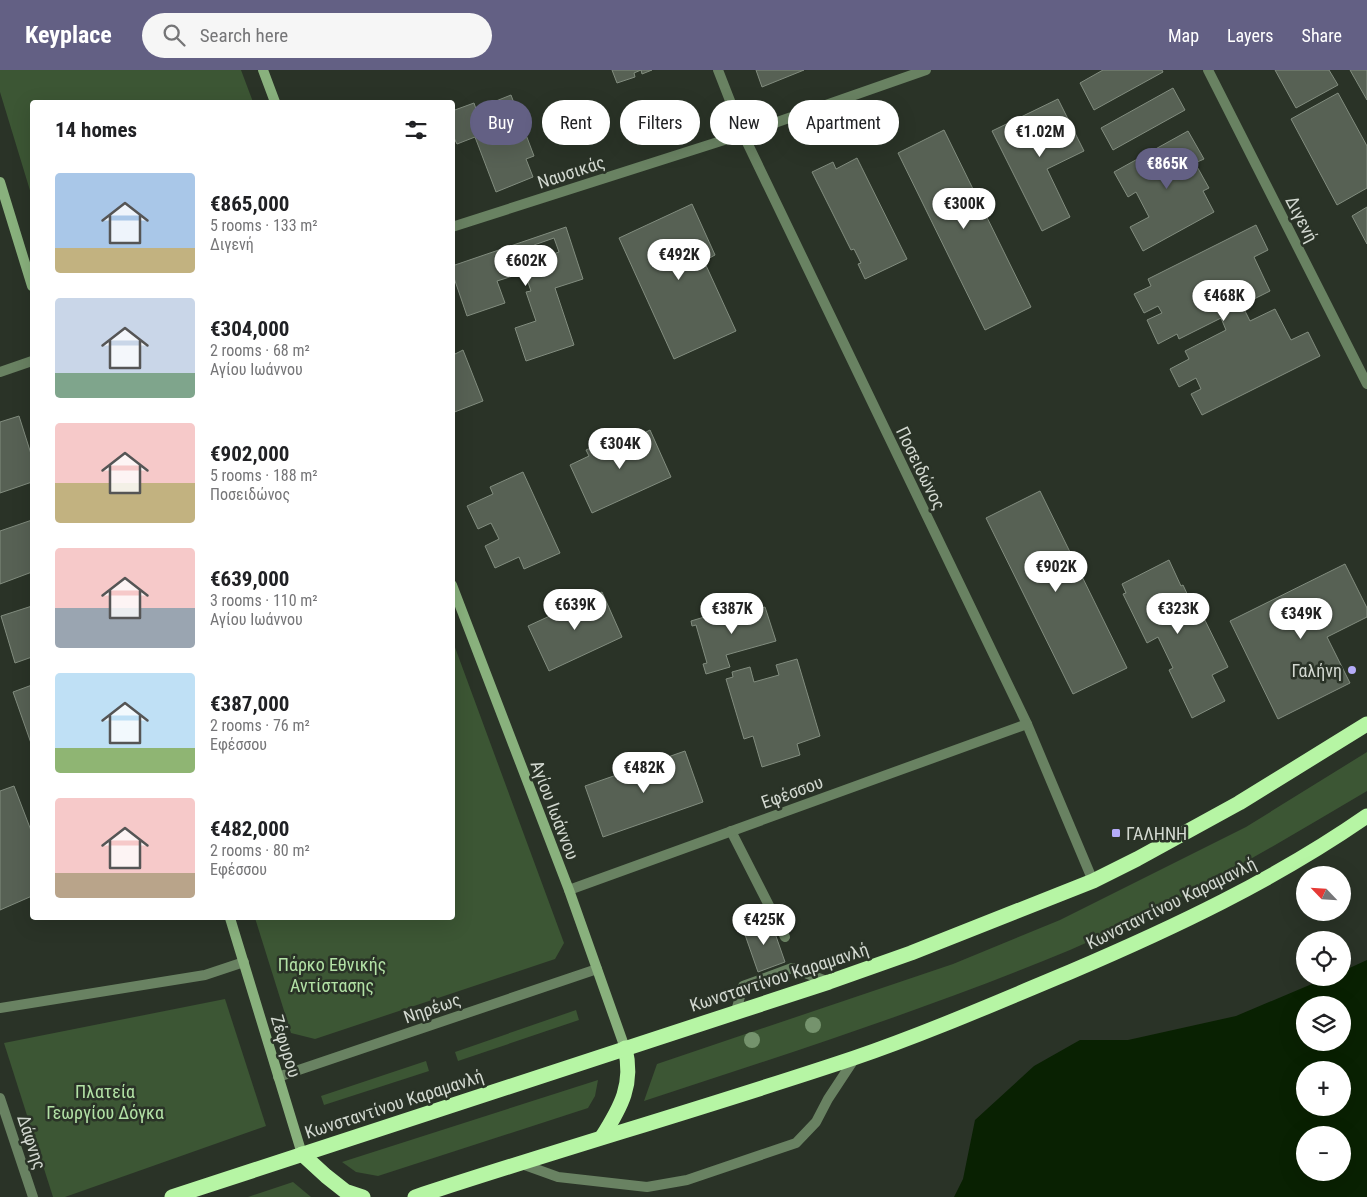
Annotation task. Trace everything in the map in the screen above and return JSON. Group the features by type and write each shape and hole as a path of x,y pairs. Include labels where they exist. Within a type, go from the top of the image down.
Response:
{"highway":[{"name":"Κωνσταντίνου Καραμανλή","path":"172,1197 829,982 911,953 1093,880 1137,859 1239,803 1367,724"},
{"name":"Κωνσταντίνου Καραμανλή","path":"415,1197 855,1057 984,1008 1112,954 1201,913 1298,860 1367,816"},
{"path":"602,1138 620,1108 626,1086 629,1063 625,1048"},
{"path":"302,1154 345,1190 364,1197"}],"street":[{"path":"263,70 274,100"},
{"name":"Ποσειδώνος","path":"718,70 730,100"},
{"name":"Ναυσικάς","path":"778,122 926,70"},
{"name":"Διγενή","path":"1208,70 1367,384"},
{"name":"Ναυσικάς","path":"455,226 710,145"},
{"name":"Ποσειδώνος","path":"748,145 1027,724 1093,880"},
{"path":"0,182 30,280"},
{"path":"0,372 30,361"},
{"name":"Αγίου Ιωάννου","path":"455,593 569,890 625,1048"},
{"name":"Εφέσσου","path":"569,890 1027,724"},
{"path":"731,831 786,937"},
{"name":"Ζέφυρου","path":"231,920 302,1154"},
{"path":"0,1008 204,975 244,962"},
{"path":"736,1011 743,986 792,968 829,982"},
{"name":"Νηρέως","path":"278,1077 597,969"},
{"path":"518,1163 558,1177 647,1186 687,1180 796,1143 816,1122 828,1099 855,1057"},
{"name":"Δάφνης","path":"0,1098 33,1197"}],"green space":[{"path":"0,70 241,70 252,100 30,100 30,190 0,92"},
{"name":"Πάρκο Εθνικής Αντίστασης","path":"455,647 564,943 555,959 315,1039 291,1033 256,920 455,920"},
{"path":"1367,752 1367,791 1258,855 1146,915 1070,950 965,991 858,1030 644,1101 657,1064 953,964 1060,920 1246,827"},
{"name":"Πλατεία Γεωργίου Δόγκα","path":"225,999 266,1126 65,1197 53,1197 4,1043"},
{"path":"576,1010 579,1020 458,1061 455,1052"},
{"path":"426,1061 429,1071 324,1105 321,1096"},
{"path":"598,1080 595,1096 588,1108 378,1176 356,1172 342,1162"},
{"path":"293,1182 311,1197 248,1197"}],"shaded area":[{"path":"1367,960 1367,1197 954,1197 963,1179 975,1120 1034,1066 1080,1040 1128,1040 1236,1016 1307,986 1351,986 1351,967"}],"building":[{"path":"612,70 641,70 634,73 635,77 617,83"},
{"path":"641,70 652,70 642,74"},
{"path":"756,70 804,70 762,87"},
{"path":"1103,70 1162,70 1163,72 1094,110 1080,83"},
{"path":"1275,70 1329,70 1338,85 1296,108"},
{"path":"1350,70 1367,70 1367,100"},
{"path":"1173,88 1185,110 1113,150 1101,128"},
{"path":"1338,93 1367,146 1367,188 1337,205 1291,119"},
{"path":"511,95 513,100 498,100"},
{"path":"1058,99 1084,151 1047,169 1070,217 1042,231 992,131"},
{"path":"470,104 470,139 457,144 455,140 455,110"},
{"path":"944,130 1031,307 985,330 898,153"},
{"path":"1188,131 1204,159 1195,163 1209,188 1203,191 1214,212 1143,251 1130,227 1149,217 1136,192 1128,197 1114,172"},
{"path":"478,145 530,145 534,156 526,159 533,177 496,192"},
{"path":"857,158 907,259 865,279 858,264 861,263 854,249 851,250 812,172 833,162 836,169"},
{"path":"692,204 715,255 704,261 736,331 674,359 619,238"},
{"path":"1367,207 1367,244 1352,216"},
{"path":"1256,225 1268,250 1254,257 1270,291 1242,305 1250,321 1275,309 1291,340 1308,332 1320,356 1202,415 1191,394 1201,389 1196,378 1179,387 1170,369 1189,359 1185,351 1226,330 1221,318 1179,339 1177,334 1158,344 1147,320 1162,313 1158,306 1144,313 1134,294 1151,286 1148,279"},
{"path":"566,227 583,279 555,288 574,345 526,361 515,328 536,321 526,292 531,291 521,262 512,266 516,275 497,281 505,303 467,316 455,281 455,265","holes":["554,238 559,252 539,259 534,245"]},
{"path":"463,350 483,401 455,412 455,354"},
{"path":"19,416 30,451 30,483 0,493 0,422"},
{"path":"650,430 671,477 592,513 570,465 589,456 586,450 618,435 621,439 631,435 632,439"},
{"path":"523,472 560,553 524,569 519,557 495,568 485,546 499,539 491,523 478,529 467,506 493,494 490,487"},
{"path":"1040,491 1127,668 1073,694 986,518"},
{"path":"30,521 30,573 0,584 0,531"},
{"path":"1169,560 1190,600 1194,598 1228,667 1212,675 1225,701 1192,718 1169,670 1173,668 1158,637 1147,643 1123,594 1126,593 1122,584"},
{"path":"1345,564 1367,608 1367,617 1327,637 1350,683 1278,719 1230,621"},
{"path":"602,592 622,637 549,671 528,626"},
{"path":"30,607 30,658 15,663 1,616"},
{"path":"765,607 776,641 726,655 730,667 706,674 703,664 707,663 696,625 692,626 691,621 731,609 734,617"},
{"path":"797,659 820,736 797,744 800,755 762,767 753,736 744,739 726,679 733,677 732,672 750,667 754,682 779,675 776,665"},
{"path":"30,686 30,740 13,692"},
{"path":"685,751 703,802 603,837 585,786"},
{"path":"14,786 30,828 30,897 0,910 0,791"},
{"path":"770,919 785,962 758,972 743,929"}],"place":[{"name":"Γαλήνη","path":"1352,670"},
{"name":"ΓΑΛΗΝΗ","path":"1116,833"}]}
